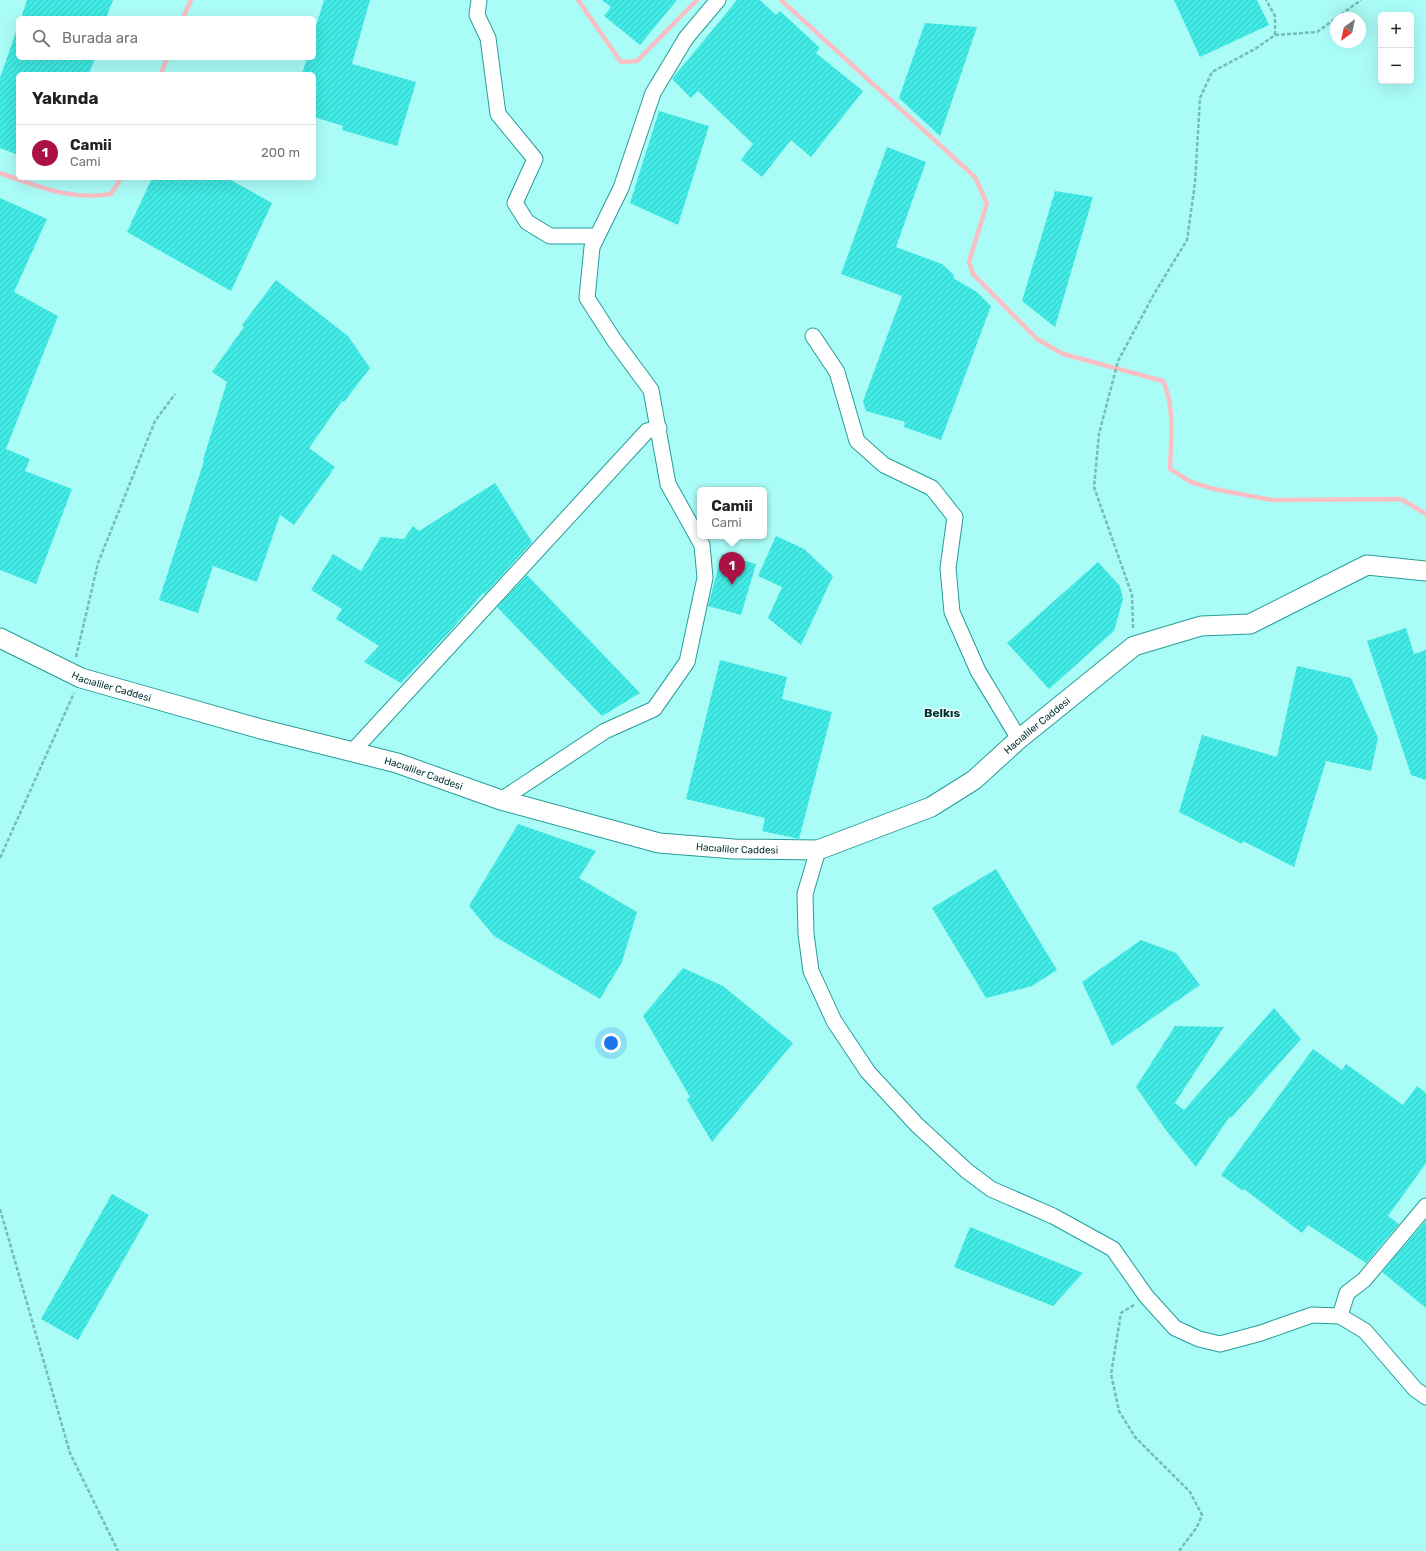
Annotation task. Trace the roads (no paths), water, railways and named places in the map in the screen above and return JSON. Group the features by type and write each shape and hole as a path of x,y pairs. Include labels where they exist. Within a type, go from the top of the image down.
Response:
{"street":[{"path":"479,0 477,15 488,38 498,114 535,159 515,203 527,222 550,236 597,236"},
{"path":"697,537 668,484 651,390 614,340 587,298 592,247 621,188 653,93 686,38 718,0"},
{"path":"813,336 837,372 857,441 884,465 932,488 955,517 948,568 952,612 978,671 1019,738"},
{"path":"352,752 647,431 659,428"},
{"path":"501,800 605,731 654,709 687,662 705,578 702,546 698,539"},
{"name":"Hacıaliler Caddesi","path":"0,638 77,675 261,729 397,763 501,800 659,843 734,849 818,850 931,807 974,780 1019,738 1134,646 1201,626 1250,624 1367,565 1426,571"},
{"path":"818,850 805,894 806,934 811,971 834,1021 868,1072 917,1125 967,1170 991,1189 1053,1216 1113,1250 1146,1296 1175,1328 1199,1339 1220,1344 1261,1333 1312,1315 1340,1316 1365,1331 1415,1389 1426,1397"},
{"path":"1340,1316 1347,1293 1364,1280 1426,1206"}],"waterway":[{"path":"184,16 191,0"},
{"path":"578,0 621,62 637,61 697,0"},
{"path":"781,0 975,177 987,203 969,262 973,274 1037,339 1063,354 1163,381 1167,391 1171,413 1170,469 1191,482 1214,489 1272,500 1401,499 1426,514"},
{"path":"162,72 166,60"},
{"path":"0,173 16,178"},
{"path":"20,180 54,191 82,196 111,194 120,180"}],"place":[{"name":"Camii","path":"732,585"}],"district":[{"name":"Belkıs","path":"942,713"}]}
